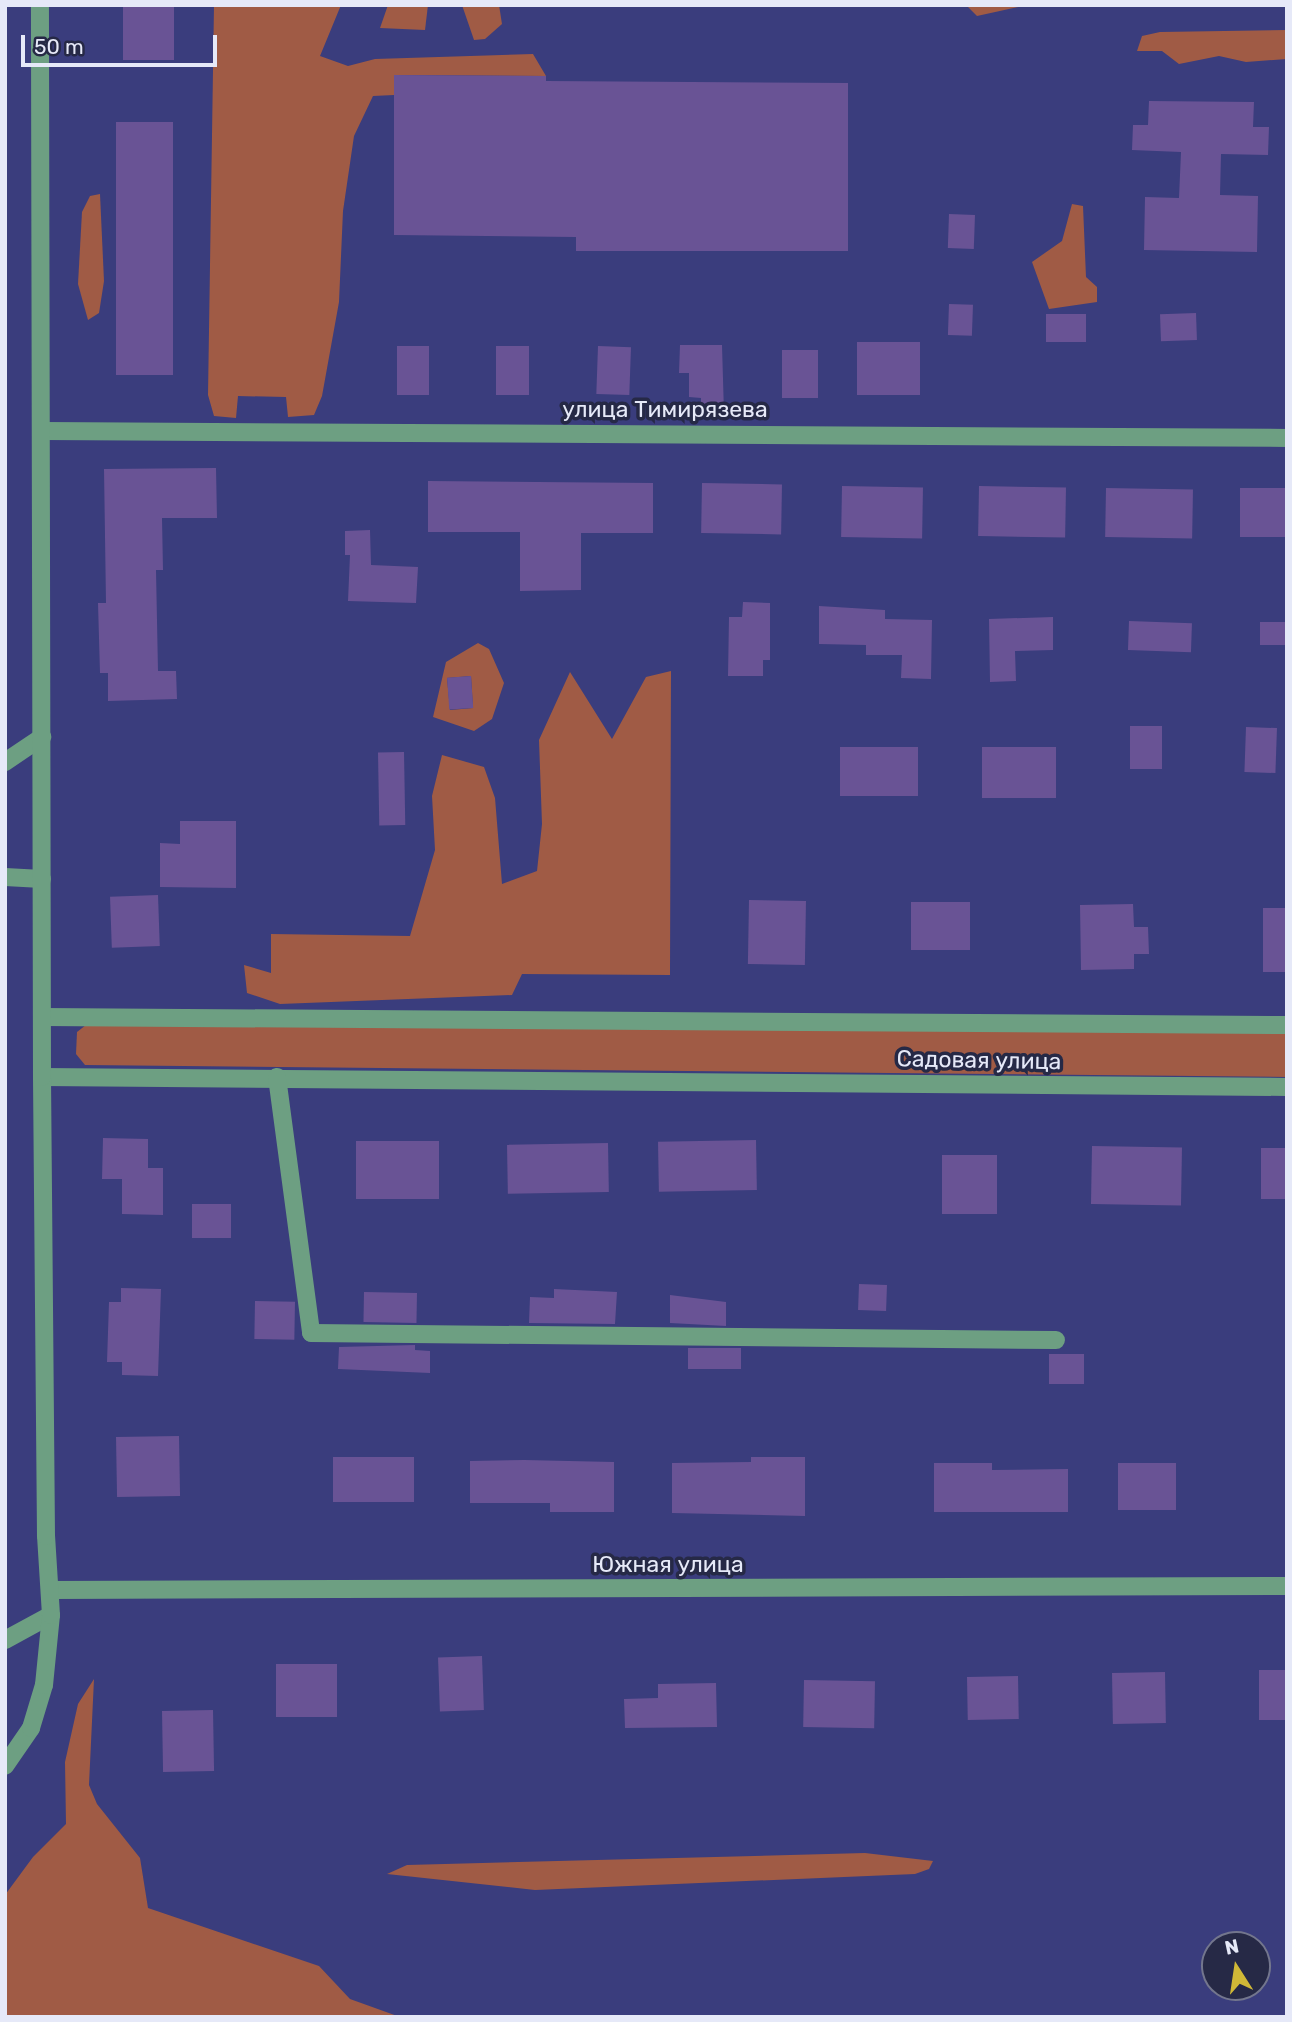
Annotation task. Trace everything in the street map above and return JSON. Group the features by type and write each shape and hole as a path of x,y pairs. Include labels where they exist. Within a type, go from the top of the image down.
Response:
{"street":[{"path":"5,1766 31,1728 44,1685 51,1615 46,1536 42,1077 43,430 40,5"},
{"name":"улица Тимирязева","path":"43,430 1287,438"},
{"path":"5,762 42,737"},
{"path":"5,877 42,878"},
{"path":"43,1017 1287,1025"},
{"name":"Садовая улица","path":"42,1077 1287,1087"},
{"path":"277,1077 311,1333 1056,1340"},
{"name":"Южная улица","path":"50,1590 1287,1586"},
{"path":"5,1640 51,1615"}],"shaded area":[{"path":"214,5 341,5 320,56 348,66 375,59 533,54 546,76 395,75 394,95 373,96 354,136 343,211 339,302 322,396 314,415 288,417 286,397 238,396 236,418 214,416 208,395"},
{"path":"388,5 428,5 425,30 380,28"},
{"path":"462,5 499,5 502,24 485,39 474,40"},
{"path":"966,5 1027,5 977,16"},
{"path":"1287,30 1287,59 1246,62 1219,56 1179,64 1162,51 1137,51 1142,36 1160,32"},
{"path":"100,194 104,281 99,313 88,320 78,284 82,212 90,196"},
{"path":"1072,204 1083,206 1086,277 1097,287 1097,302 1049,309 1032,262 1062,241"},
{"path":"478,643 489,649 504,683 492,719 474,731 433,717 446,662","holes":["471,676 473,708 450,710 447,678"]},
{"path":"671,671 670,975 522,974 512,995 280,1004 247,993 244,965 271,973 271,934 410,936 435,850 432,796 442,755 484,767 495,798 502,884 537,871 542,824 539,740 570,672 612,739 646,677"},
{"path":"86,1025 1287,1032 1287,1077 85,1065 76,1054 77,1032"},
{"path":"94,1679 89,1785 97,1804 140,1858 148,1908 319,1966 350,1999 400,2017 5,2017 5,1895 33,1857 66,1824 65,1762 78,1704"},
{"path":"865,1853 933,1861 929,1869 915,1874 535,1890 387,1874 407,1865"}],"building":[{"path":"123,5 174,5 174,60 123,60"},
{"path":"394,75 546,76 546,81 848,83 848,251 576,251 576,237 394,235"},
{"path":"1149,101 1254,102 1253,127 1269,127 1268,155 1221,154 1220,195 1258,196 1257,252 1144,250 1145,197 1179,198 1181,152 1132,150 1133,125 1148,125"},
{"path":"116,122 173,122 173,375 116,375"},
{"path":"949,214 975,215 974,249 948,248"},
{"path":"949,304 973,305 972,336 948,335"},
{"path":"1196,313 1197,340 1161,341 1160,314"},
{"path":"1046,314 1086,314 1086,342 1046,342"},
{"path":"857,342 920,342 920,395 857,395"},
{"path":"680,345 722,345 724,413 701,414 701,398 689,397 689,373 679,373"},
{"path":"397,346 429,346 429,395 397,395"},
{"path":"496,346 529,346 529,395 496,395"},
{"path":"598,346 631,347 629,395 596,394"},
{"path":"782,350 818,350 818,398 782,398"},
{"path":"216,468 217,518 162,518 163,570 156,570 158,671 176,671 177,699 108,701 108,673 100,673 98,603 106,603 104,469"},
{"path":"428,481 653,483 653,533 581,533 581,590 520,591 520,532 428,532"},
{"path":"702,483 782,484 781,534 701,533"},
{"path":"842,486 923,487 922,538 841,537"},
{"path":"979,486 1066,488 1065,538 978,536"},
{"path":"1106,488 1193,490 1192,539 1105,537"},
{"path":"1240,488 1287,488 1287,537 1240,537"},
{"path":"370,530 371,565 418,567 416,603 348,601 350,555 345,555 345,531"},
{"path":"743,602 770,603 770,660 763,660 763,676 728,676 729,617 742,617"},
{"path":"819,606 885,610 885,619 932,620 931,679 901,678 902,655 866,655 866,645 819,644"},
{"path":"1053,617 1053,650 1015,651 1016,681 990,682 989,619"},
{"path":"1129,621 1192,623 1191,652 1128,650"},
{"path":"1260,622 1287,622 1287,645 1260,645"},
{"path":"471,676 473,708 449,710 447,678"},
{"path":"1130,726 1162,726 1162,769 1130,769"},
{"path":"1246,727 1277,728 1275,773 1244,772"},
{"path":"840,747 918,747 918,796 840,796"},
{"path":"982,747 1056,747 1056,798 982,798"},
{"path":"378,752 404,752 405,825 379,825"},
{"path":"180,821 236,821 236,888 160,887 160,843 180,844"},
{"path":"158,895 160,946 112,948 110,897"},
{"path":"749,900 806,901 805,965 748,964"},
{"path":"911,902 970,902 970,950 911,950"},
{"path":"1133,904 1134,927 1148,927 1149,954 1134,954 1134,969 1081,970 1080,905"},
{"path":"1263,908 1287,908 1287,972 1263,972"},
{"path":"103,1138 148,1139 148,1168 163,1168 163,1215 122,1214 122,1179 102,1179"},
{"path":"756,1140 757,1190 659,1192 658,1142"},
{"path":"356,1141 439,1141 439,1199 356,1199"},
{"path":"608,1143 609,1192 508,1194 507,1145"},
{"path":"1092,1146 1182,1148 1181,1206 1091,1204"},
{"path":"1261,1148 1287,1148 1287,1199 1261,1199"},
{"path":"942,1155 997,1155 997,1214 942,1214"},
{"path":"192,1204 231,1204 231,1238 192,1238"},
{"path":"859,1284 887,1285 886,1311 858,1310"},
{"path":"121,1288 161,1289 158,1376 122,1375 122,1362 107,1362 109,1302 121,1302"},
{"path":"554,1289 617,1292 615,1324 529,1323 530,1297 554,1298"},
{"path":"364,1292 417,1293 416,1323 363,1322"},
{"path":"670,1295 726,1302 726,1326 670,1323"},
{"path":"255,1301 295,1302 294,1340 254,1339"},
{"path":"415,1345 415,1350 430,1351 430,1373 338,1369 339,1347"},
{"path":"688,1348 741,1348 741,1369 688,1369"},
{"path":"1049,1354 1084,1354 1084,1384 1049,1384"},
{"path":"179,1436 180,1496 117,1497 116,1437"},
{"path":"333,1457 414,1457 414,1502 333,1502"},
{"path":"751,1457 805,1457 805,1516 672,1513 672,1463 751,1462"},
{"path":"470,1461 614,1462 614,1512 550,1512 550,1503 470,1503"},
{"path":"934,1463 992,1463 992,1470 1068,1469 1068,1512 934,1512"},
{"path":"1118,1463 1176,1463 1176,1510 1118,1510"},
{"path":"482,1656 484,1710 440,1712 438,1658"},
{"path":"276,1664 337,1664 337,1717 276,1717"},
{"path":"1259,1670 1287,1670 1287,1720 1259,1720"},
{"path":"1165,1672 1166,1723 1113,1724 1112,1673"},
{"path":"1018,1676 1019,1719 968,1720 967,1677"},
{"path":"804,1680 875,1681 874,1728 803,1727"},
{"path":"716,1683 717,1727 625,1728 624,1699 658,1698 658,1684"},
{"path":"213,1710 214,1771 163,1772 162,1711"}]}
